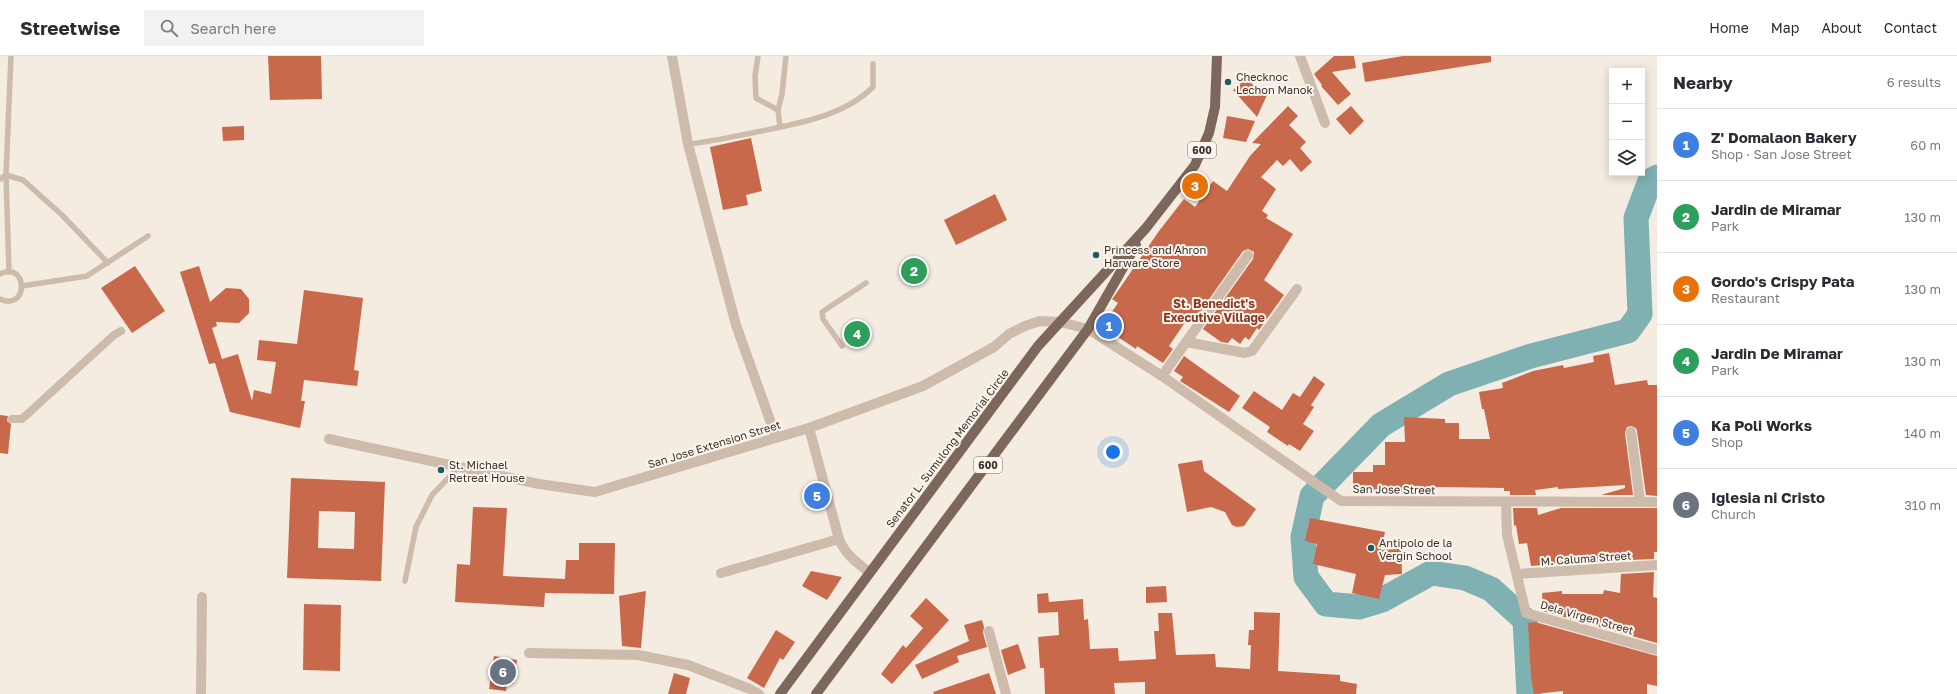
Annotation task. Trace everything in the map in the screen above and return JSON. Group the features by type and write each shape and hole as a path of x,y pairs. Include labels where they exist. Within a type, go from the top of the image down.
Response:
{"main road":[{"name":"Senator L. Sumulong Memorial Circle","path":"780,694 1038,346 1146,228 1195,165 1210,133 1216,95 1217,56"},
{"name":"Senator L. Sumulong Memorial Circle","path":"816,694 1088,329 1146,228"}],"street":[{"path":"672,56 688,144 736,324 776,437"},
{"path":"1300,56 1325,123"},
{"path":"1162,376 1248,255"},
{"path":"1186,342 1245,353 1252,351 1297,289"},
{"name":"San Jose Extension Street","path":"329,439 539,484 595,492 809,428 923,386 994,347 1010,334 1025,326 1040,321 1060,322 1088,329"},
{"name":"San Jose Street","path":"1088,329 1162,376 1341,500 1657,502"},
{"path":"12,418 22,419 114,335 122,331"},
{"path":"809,428 843,549 869,572"},
{"path":"1631,432 1640,501"},
{"name":"Dela Virgen Street","path":"1506,502 1507,535 1526,613 1657,650"},
{"path":"721,573 839,539"},
{"name":"M. Caluma Street","path":"1517,574 1657,565"},
{"path":"201,694 202,596"},
{"path":"989,631 1006,694"},
{"path":"529,653 638,656 688,666 750,689 759,694"}],"lane":[{"path":"9,272 6,175 11,56"},
{"path":"758,56 755,76 756,98 778,110"},
{"path":"780,127 778,110 782,94 786,56"},
{"path":"688,144 780,127 832,113 865,95 873,87 873,64"},
{"path":"0,180 6,175"},
{"path":"6,175 23,180 62,215 108,263"},
{"path":"22,286 87,276 148,236"},
{"path":"0,274 9,272 17,275 22,282 18,297 11,301 0,299"},
{"path":"842,346 823,319 822,312 866,283"},
{"path":"405,581 416,527 432,495 459,467"}],"building":[{"path":"268,56 321,56 322,99 270,100"},
{"path":"1334,56 1354,56 1356,68 1332,72 1351,94 1338,105 1321,86 1322,85 1314,74"},
{"path":"1403,56 1491,56 1491,62 1365,82 1362,63"},
{"path":"1247,78 1259,92 1267,95 1257,117 1233,90"},
{"path":"1288,106 1298,116 1289,125 1306,142 1300,148 1312,162 1301,172 1290,159 1283,166 1277,160 1261,177 1276,189 1262,211 1268,215 1266,218 1293,234 1264,280 1284,295 1259,330 1257,328 1249,340 1245,337 1240,344 1232,338 1228,343 1221,342 1203,329 1253,259 1254,252 1248,249 1243,251 1193,322 1188,318 1169,346 1173,349 1163,363 1137,346 1136,349 1115,335 1114,337 1101,328 1118,303 1112,299 1159,231 1184,199 1195,207 1213,181 1227,191 1250,156 1261,144 1252,143"},
{"path":"1351,106 1364,121 1350,135 1336,119"},
{"path":"1227,116 1255,121 1246,142 1223,138"},
{"path":"244,126 244,140 223,141 222,127"},
{"path":"751,138 762,191 746,195 748,205 723,210 710,147"},
{"path":"995,194 1007,220 956,245 944,220"},
{"path":"135,266 165,311 132,333 101,288"},
{"path":"199,266 210,302 226,288 241,289 249,299 249,313 239,323 216,322 217,326 212,328 222,359 238,354 252,401 254,390 271,394 276,362 257,360 259,340 297,344 304,290 363,298 354,370 359,371 357,386 304,380 301,401 305,401 300,428 230,412 215,363 209,364 180,272"},
{"path":"1609,353 1615,385 1647,380 1648,385 1657,385 1657,496 1646,495 1637,431 1636,428 1631,426 1627,427 1625,433 1633,495 1601,495 1625,488 1625,485 1558,489 1558,487 1535,490 1536,495 1510,495 1510,491 1504,491 1504,488 1441,487 1427,488 1427,490 1403,489 1403,492 1353,491 1353,472 1373,472 1373,465 1385,465 1385,442 1405,442 1404,417 1445,419 1445,423 1459,423 1459,439 1490,439 1479,392 1503,388 1502,383 1533,371 1563,365 1564,368 1594,362 1593,356"},
{"path":"1184,356 1240,396 1229,412 1180,381 1183,377 1174,371"},
{"path":"1314,376 1325,384 1311,405 1314,407 1303,424 1314,431 1300,451 1289,444 1288,446 1267,432 1270,427 1242,408 1254,391 1282,410 1293,393 1300,397"},
{"path":"0,415 8,416 7,421 11,424 8,454 0,453"},
{"path":"1202,460 1204,471 1256,509 1244,526 1237,527 1232,525 1225,512 1211,507 1187,512 1178,464"},
{"path":"291,478 385,482 381,581 287,578","holes":["319,511 355,512 354,549 318,548"]},
{"path":"473,507 507,508 503,576 565,579 566,560 579,560 579,543 615,543 614,594 545,593 544,607 455,602 457,564 470,565"},
{"path":"1513,508 1537,508 1538,515 1561,508 1657,508 1657,552 1654,552 1654,559 1580,562 1580,556 1554,564 1531,566 1527,543 1519,544 1516,525 1514,526"},
{"path":"1310,518 1385,532 1381,550 1401,549 1402,574 1385,575 1379,599 1352,593 1356,574 1313,564 1317,544 1305,541"},
{"path":"811,571 842,577 827,600 802,586"},
{"path":"1654,572 1653,597 1657,598 1657,643 1543,611 1542,593 1562,591 1562,594 1603,594 1604,590 1620,593 1621,574"},
{"path":"1166,586 1167,602 1146,603 1146,587"},
{"path":"646,591 641,648 622,646 619,596"},
{"path":"1048,593 1049,602 1083,599 1084,620 1088,619 1090,649 1118,648 1119,661 1156,659 1154,631 1159,631 1158,613 1172,613 1176,655 1215,654 1216,667 1250,669 1251,645 1248,645 1249,630 1254,630 1254,612 1280,613 1278,671 1340,675 1340,681 1357,684 1356,694 1145,694 1145,682 1114,683 1115,694 1045,694 1044,668 1040,668 1038,637 1059,635 1058,612 1038,613 1037,594"},
{"path":"926,598 949,620 892,684 881,674 903,645 906,648 923,628 910,616"},
{"path":"304,604 341,605 340,671 303,670"},
{"path":"982,620 984,627 983,633 987,647 957,656 959,662 922,679 915,665 969,641 964,625"},
{"path":"1535,622 1657,656 1657,686 1647,684 1647,694 1563,694 1563,691 1534,694 1531,677 1528,623"},
{"path":"776,630 795,642 783,660 780,658 764,688 747,678"},
{"path":"1018,644 1026,668 1008,675 1001,650"},
{"path":"494,656 517,660 513,684 507,683 506,691 489,689"},
{"path":"674,673 690,678 686,694 668,694"},
{"path":"989,673 996,694 934,694 933,692"}],"waterway":[{"path":"1529,694 1525,620 1491,589 1465,578 1431,573 1382,600 1359,607 1326,604 1306,577 1303,537 1312,496 1381,425 1449,384 1531,356 1628,331 1640,314 1636,218 1650,181 1657,177"}],"place":[{"name":"Checknoc Lechon Manok","path":"1228,82"},
{"name":"Gordo's Crispy Pata","path":"1195,186"},
{"name":"Princess and Ahron Harware Store","path":"1096,255"},
{"name":"Jardin de Miramar","path":"914,271"},
{"name":"Z' Domalaon Bakery","path":"1109,326"},
{"name":"Jardin De Miramar","path":"857,334"},
{"name":"St. Michael Retreat House","path":"441,470"},
{"name":"Ka Poli Works","path":"817,496"},
{"name":"Antipolo de la Vergin School","path":"1371,548"},
{"name":"Iglesia ni Cristo","path":"503,672"}],"district":[{"name":"St. Benedict's Executive Village","path":"1214,310"}]}
